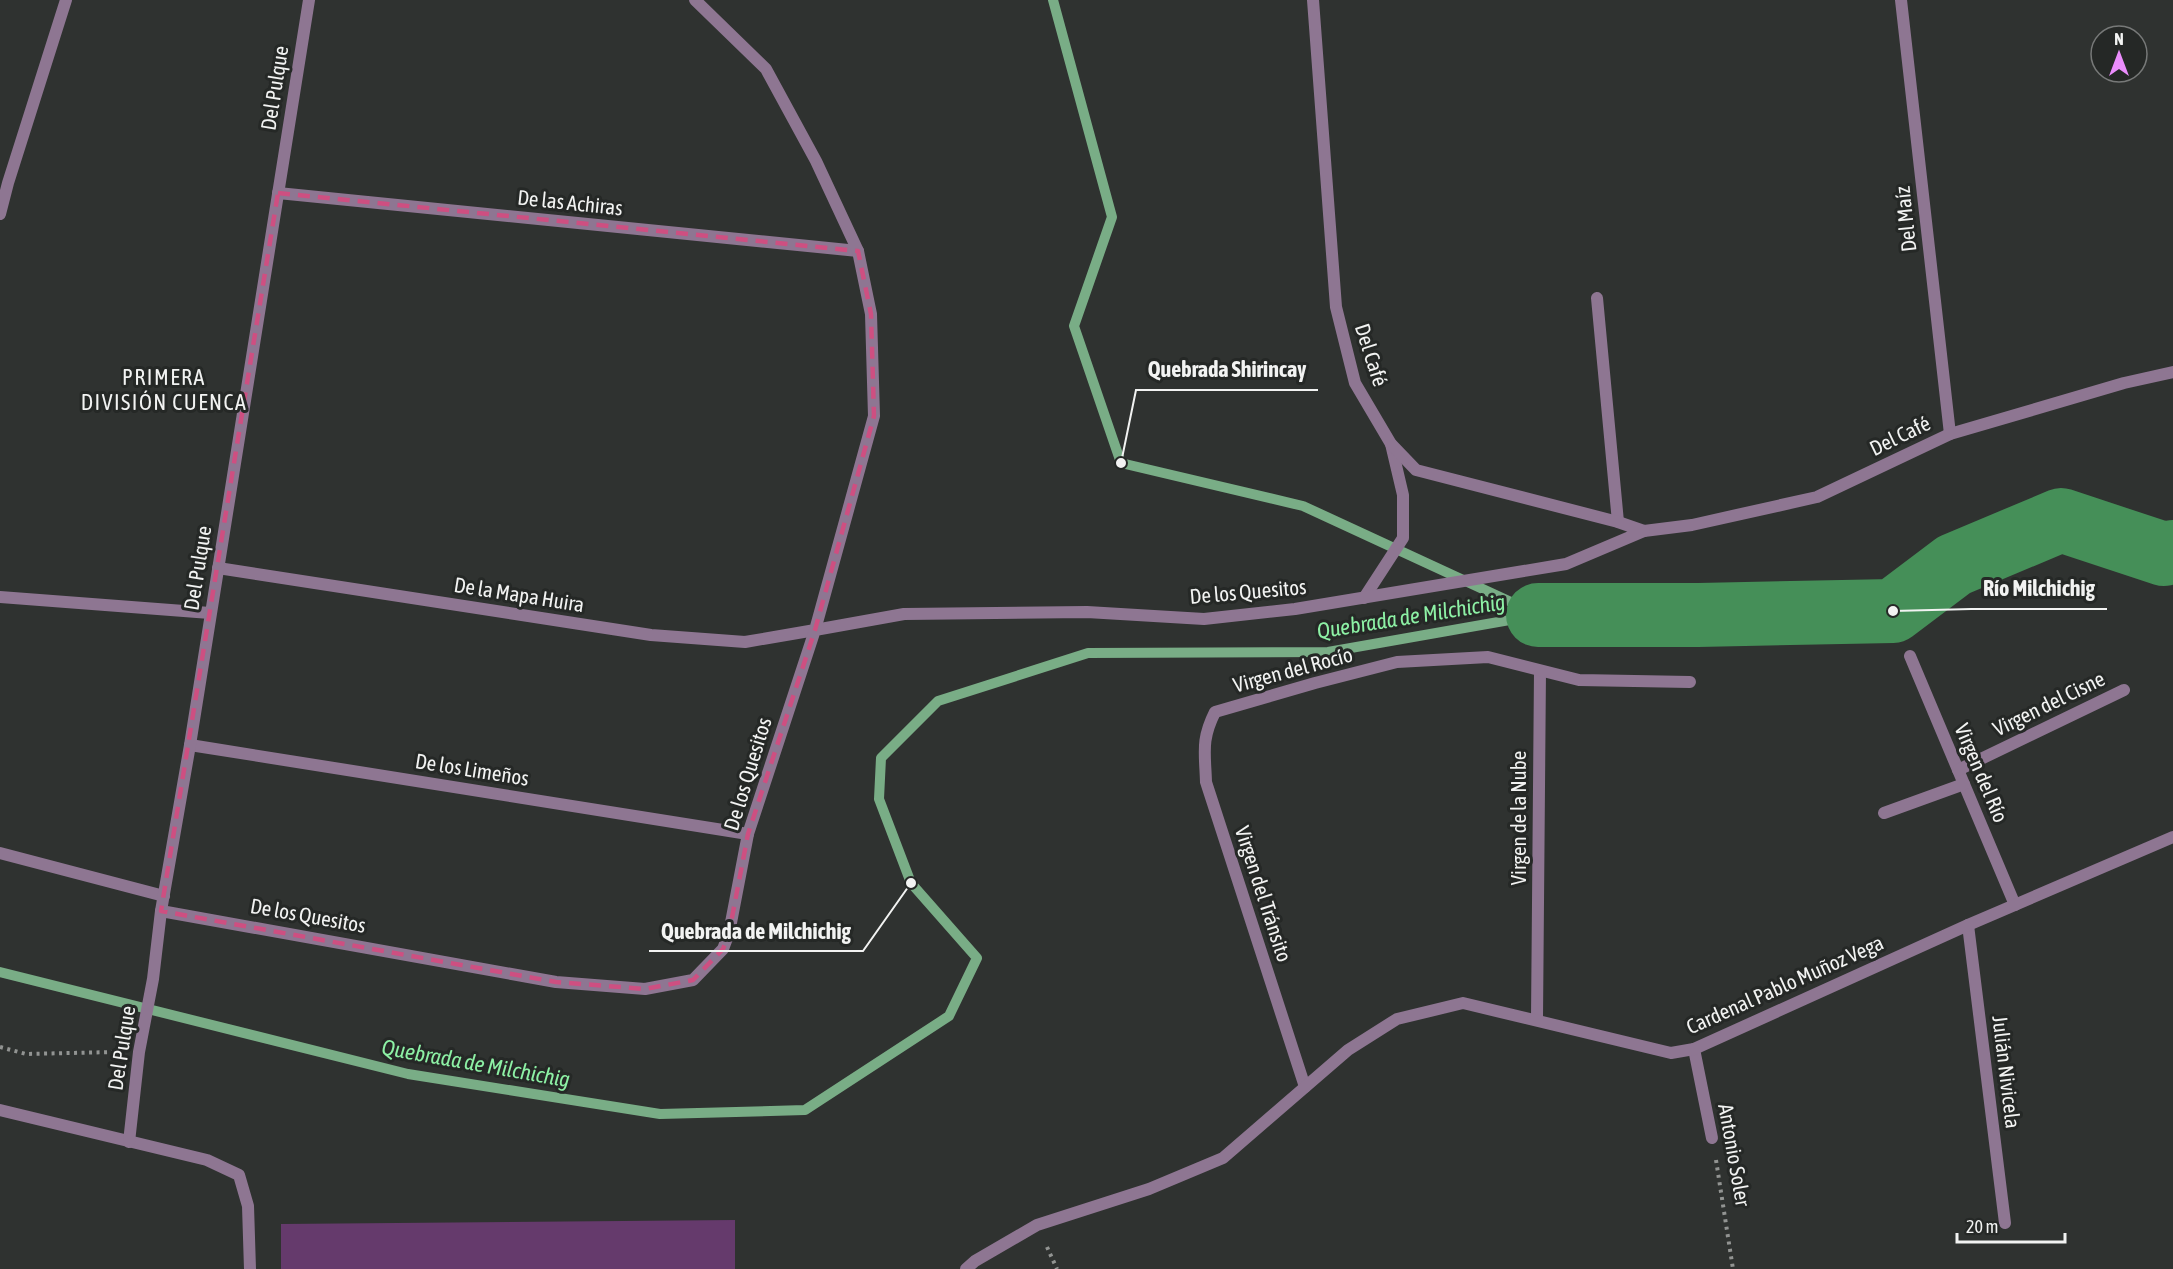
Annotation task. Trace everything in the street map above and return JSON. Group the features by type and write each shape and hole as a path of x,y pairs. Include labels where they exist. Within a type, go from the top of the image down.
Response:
{"street":[{"path":"0,214 11,172 66,0"},
{"name":"Del Pulque","path":"129,1142 138,1052 153,979 161,911 190,745 309,0"},
{"path":"695,0 766,69 816,161 858,251 871,314 874,416 815,630"},
{"name":"Del Café","path":"1313,0 1336,307 1355,383 1391,444 1416,470 1618,522 1644,531"},
{"name":"Del Maíz","path":"1901,0 1950,434"},
{"name":"De las Achiras","path":"278,193 858,251"},
{"path":"1598,298 1618,522"},
{"name":"Del Café","path":"1411,590 1566,564 1644,531 1692,525 1817,497 1950,434 2124,383 2173,372"},
{"path":"1364,598 1403,538 1403,495 1391,444"},
{"name":"De la Mapa Huira","path":"218,568 651,635 745,642 815,630"},
{"name":"De los Quesitos","path":"161,911 556,982 645,989 693,980 723,949 729,933 748,834 815,630 904,614 1087,612 1204,619 1296,609 1411,590"},
{"path":"0,597 210,613"},
{"name":"Virgen del Río","path":"1910,656 2015,905"},
{"name":"Virgen del Rocío","path":"1215,712 1397,662 1488,657 1511,661 1540,671"},
{"path":"1540,671 1580,680 1690,682"},
{"name":"Virgen de la Nube","path":"1537,1019 1540,671"},
{"name":"Virgen del Cisne","path":"1958,770 2124,690"},
{"name":"Virgen del Tránsito","path":"1215,712 1206,730 1204,744 1206,782 1305,1087"},
{"name":"De los Limeños","path":"190,745 748,834"},
{"path":"1884,813 1964,784"},
{"name":"Cardenal Pablo Muñoz Vega","path":"966,1269 975,1261 1037,1225 1149,1189 1223,1158 1348,1050 1397,1019 1463,1002 1671,1053 1694,1049 1968,925 2173,837"},
{"path":"0,853 164,896"},
{"name":"Julián Nivicela","path":"1968,925 2006,1223"},
{"name":"Antonio Soler","path":"1694,1049 1713,1138"},
{"path":"0,1110 207,1160 239,1175 248,1206 250,1269"}],"path":[{"path":"0,1047 26,1054 138,1052"},
{"name":"Antonio Soler","path":"1713,1138 1733,1269"}],"highlighted area":[{"path":"278,193 858,251 871,314 874,416 815,630 748,834 729,933 723,949 693,980 645,989 556,982 161,911"}],"shaded area":[{"path":"735,1220 735,1269 281,1269 281,1224"}],"waterway":[{"path":"1053,0 1112,217 1074,326 1121,463 1303,506 1537,614"},
{"path":"1538,615 1698,615 1893,611 1954,565 2061,520 2164,554 2173,552"},
{"name":"Quebrada de Milchichig","path":"0,972 408,1074 660,1114 805,1110 949,1016 977,958 911,883 879,799 881,758 938,701 1088,653 1328,652 1538,615"}],"place":[{"name":"Quebrada Shirincay","path":"1121,463"},
{"name":"Río Milchichig","path":"1893,611"},
{"name":"Quebrada de Milchichig","path":"911,883"}],"district":[{"name":"PRIMERA DIVISIÓN CUENCA","path":"164,390"}]}
